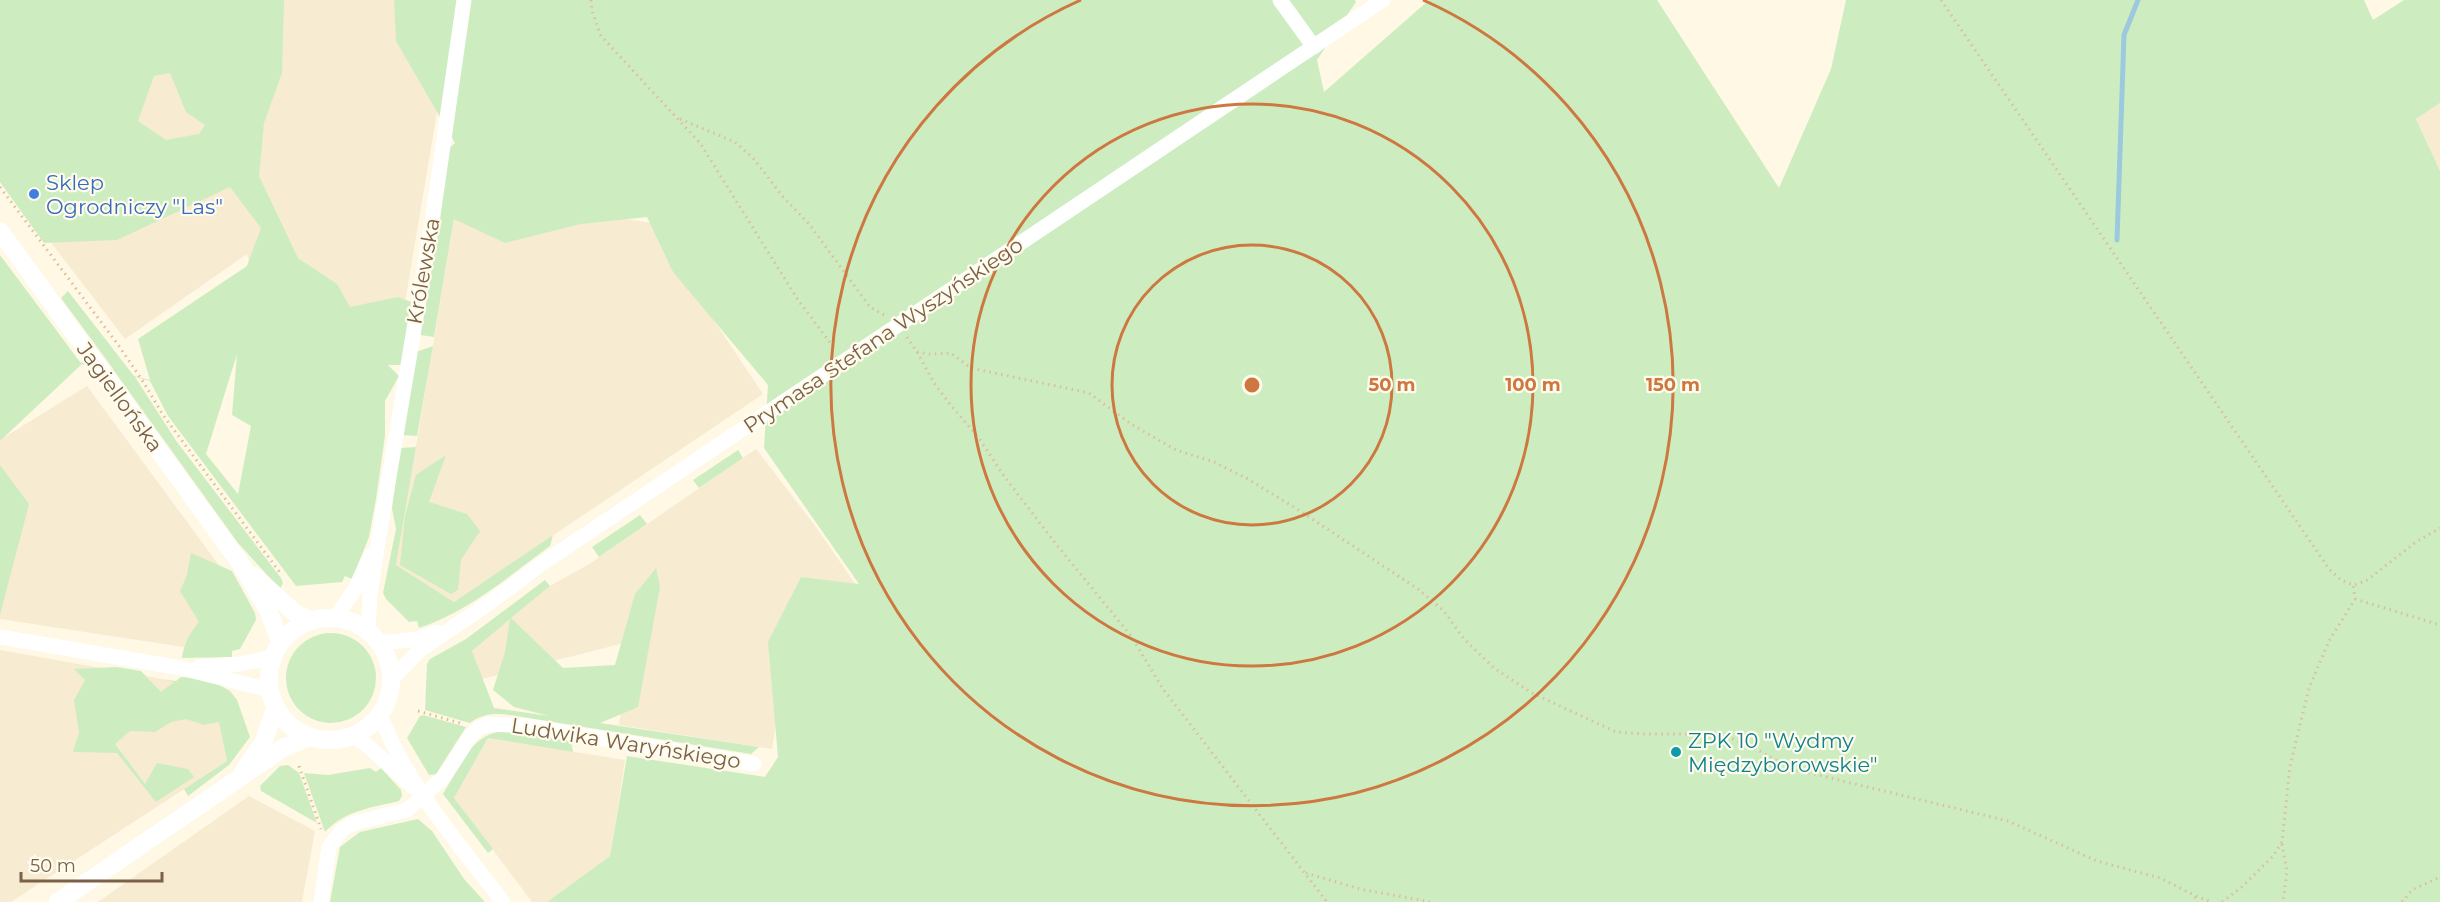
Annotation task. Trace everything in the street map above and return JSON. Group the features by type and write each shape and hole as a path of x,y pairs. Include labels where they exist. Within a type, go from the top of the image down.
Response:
{"street":[{"name":"Królewska","path":"374,637 370,594 431,229 464,0"},
{"path":"1280,0 1314,47"},
{"name":"Prymasa Stefana Wyszyńskiego","path":"391,680 420,650 594,528 1383,0"},
{"name":"Jagiellońska","path":"0,231 241,564 268,610 277,650"},
{"name":"Królewska","path":"335,618 355,589 378,542"},
{"name":"Jagiellońska","path":"241,564 295,613 311,621"},
{"path":"335,618 352,622 374,637 390,667 391,680 389,695 380,715 364,730 352,736 328,740 309,737 290,725 276,707 270,690 269,672 277,650 299,626 311,621 335,618"},
{"name":"Prymasa Stefana Wyszyńskiego","path":"374,637 417,639 454,627"},
{"path":"0,637 181,668 270,690"},
{"path":"181,668 240,664 277,650"},
{"path":"235,783 263,743 276,707"},
{"path":"380,715 394,747 424,797 503,902"},
{"name":"Ludwika Waryńskiego","path":"321,902 329,848 335,837 354,823 407,810 444,777 471,735 479,728 500,724 527,726 754,764"},
{"path":"352,736 368,746 424,797"},
{"path":"58,902 283,748 309,737"}],"path":[{"path":"591,0 592,11 601,36 700,143 798,300 844,362"},
{"path":"1941,0 2317,553 2341,580 2353,585 2366,581 2416,542 2440,528"},
{"path":"680,119 735,142 753,158 809,224 870,307 899,324 934,383 979,438 1052,539 1131,636 1163,689 1327,902"},
{"path":"0,187 119,346 163,415 286,581"},
{"path":"917,352 951,353 971,368 1089,393 1131,424 1176,450 1214,462 1297,509 1418,588 1444,611 1464,639 1494,668 1532,693 1616,732 1722,734 1758,750 1789,768 2008,821 2097,861 2160,878 2211,902"},
{"path":"2283,902 2287,872 2282,842 2290,766 2309,688 2329,641 2355,599 2353,585"},
{"path":"2355,599 2440,625"},
{"path":"418,711 479,728"},
{"path":"299,766 321,830"},
{"path":"2222,902 2242,887 2274,855 2282,842"},
{"path":"1305,872 1374,892 1430,902"},
{"path":"2402,902 2412,890 2440,877"},
{"path":"2194,895 2198,902"}],"shaded area":[{"path":"184,0 456,0 395,361 286,405 247,254 125,339 0,176"},
{"path":"2440,103 2440,171 2416,119"},
{"path":"459,191 663,225 657,235 763,394 454,602 396,565"},
{"path":"87,386 246,602 216,652 0,619 0,440"},
{"path":"756,449 816,527 858,588 794,608 772,749 619,725 632,641 482,679 472,651 511,618 550,586 591,563"},
{"path":"0,650 213,688 227,761 11,902 0,902"},
{"path":"488,738 625,760 610,856 547,902 532,902 454,798"},
{"path":"249,796 315,831 302,902 98,902"}],"green space":[{"path":"0,0 284,0 282,73 264,123 259,176 298,258 337,284 350,307 398,297 414,303 403,365 388,365 399,376 385,401 385,436 369,537 352,579 345,576 342,582 296,586 168,416 150,381 135,377 177,442 281,578 283,583 280,589 238,543 115,372 82,364 0,441 0,255 80,362 114,370 61,298 68,291 134,376 150,380 138,339 247,266 261,228 230,187 117,240 44,243 0,182","holes":["170,73 186,112 205,125 199,134 166,140 138,121 154,76","237,354 232,415 251,426 238,494 206,454"]},
{"path":"394,0 1355,0 1356,2 1317,60 1324,92 1429,0 1657,0 1779,188 1831,69 1846,0 2364,0 2373,20 2404,0 2440,0 2440,103 2416,119 2440,171 2440,902 547,902 610,856 627,756 765,777 778,757 768,642 801,577 859,584 764,448 768,385 673,272 647,217 581,224 505,243 454,219 434,337 420,335 448,149 455,143 396,41"},
{"path":"433,346 417,436 401,435 416,352"},
{"path":"416,447 396,565 454,602 553,535 550,546 488,592 455,612 419,628 417,621 409,622 383,593 396,529 392,508 400,448"},
{"path":"738,450 743,458 699,488 693,480"},
{"path":"446,455 429,502 467,514 480,531 461,560 458,590 451,594 400,565 405,516 416,475"},
{"path":"0,465 29,504 0,615"},
{"path":"640,515 647,524 599,557 592,547"},
{"path":"191,553 232,571 255,613 256,620 240,649 232,651 232,657 182,658 188,638 199,622 180,591 187,575"},
{"path":"656,568 660,587 638,707 600,723 759,747 751,754 505,714 484,716 470,723 425,710 427,664 430,659 466,639 545,580 550,586 511,618 563,668 615,665 635,594","holes":["510,619 505,652 493,690 514,707 549,716 494,708 472,651"]},
{"path":"331,633 348,636 363,646 373,661 376,678 373,695 363,710 348,720 331,723 314,720 299,710 289,695 286,678 289,661 299,646 314,636"},
{"path":"117,667 141,671 161,692 174,682 167,680 176,681 181,677 218,679 219,685 230,691 237,700 250,737 229,765 188,796 184,789 227,761 219,722 204,725 186,719 171,722 155,732 130,731 115,744 145,784 157,763 188,769 194,777 156,802 117,753 73,752 79,733 74,700 85,680 74,669"},
{"path":"420,716 466,727 436,774 429,775 407,738"},
{"path":"504,731 571,741 573,752 488,738 454,798 493,849 488,853 443,794 460,763 474,745 482,738"},
{"path":"288,765 299,773 317,823 261,791 260,786 280,766"},
{"path":"370,768 376,772 381,768 401,790 402,796 399,801 350,814 325,832 304,773 328,775"},
{"path":"418,819 432,831 464,879 485,902 330,902 340,847 360,832"}],"waterway":[{"path":"2117,240 2124,35 2138,0"}],"place":[{"name":"Sklep Ogrodniczy \"Las\"","path":"34,194"},
{"name":"ZPK 10 \"Wydmy Międzyborowskie\"","path":"1676,752"}]}
